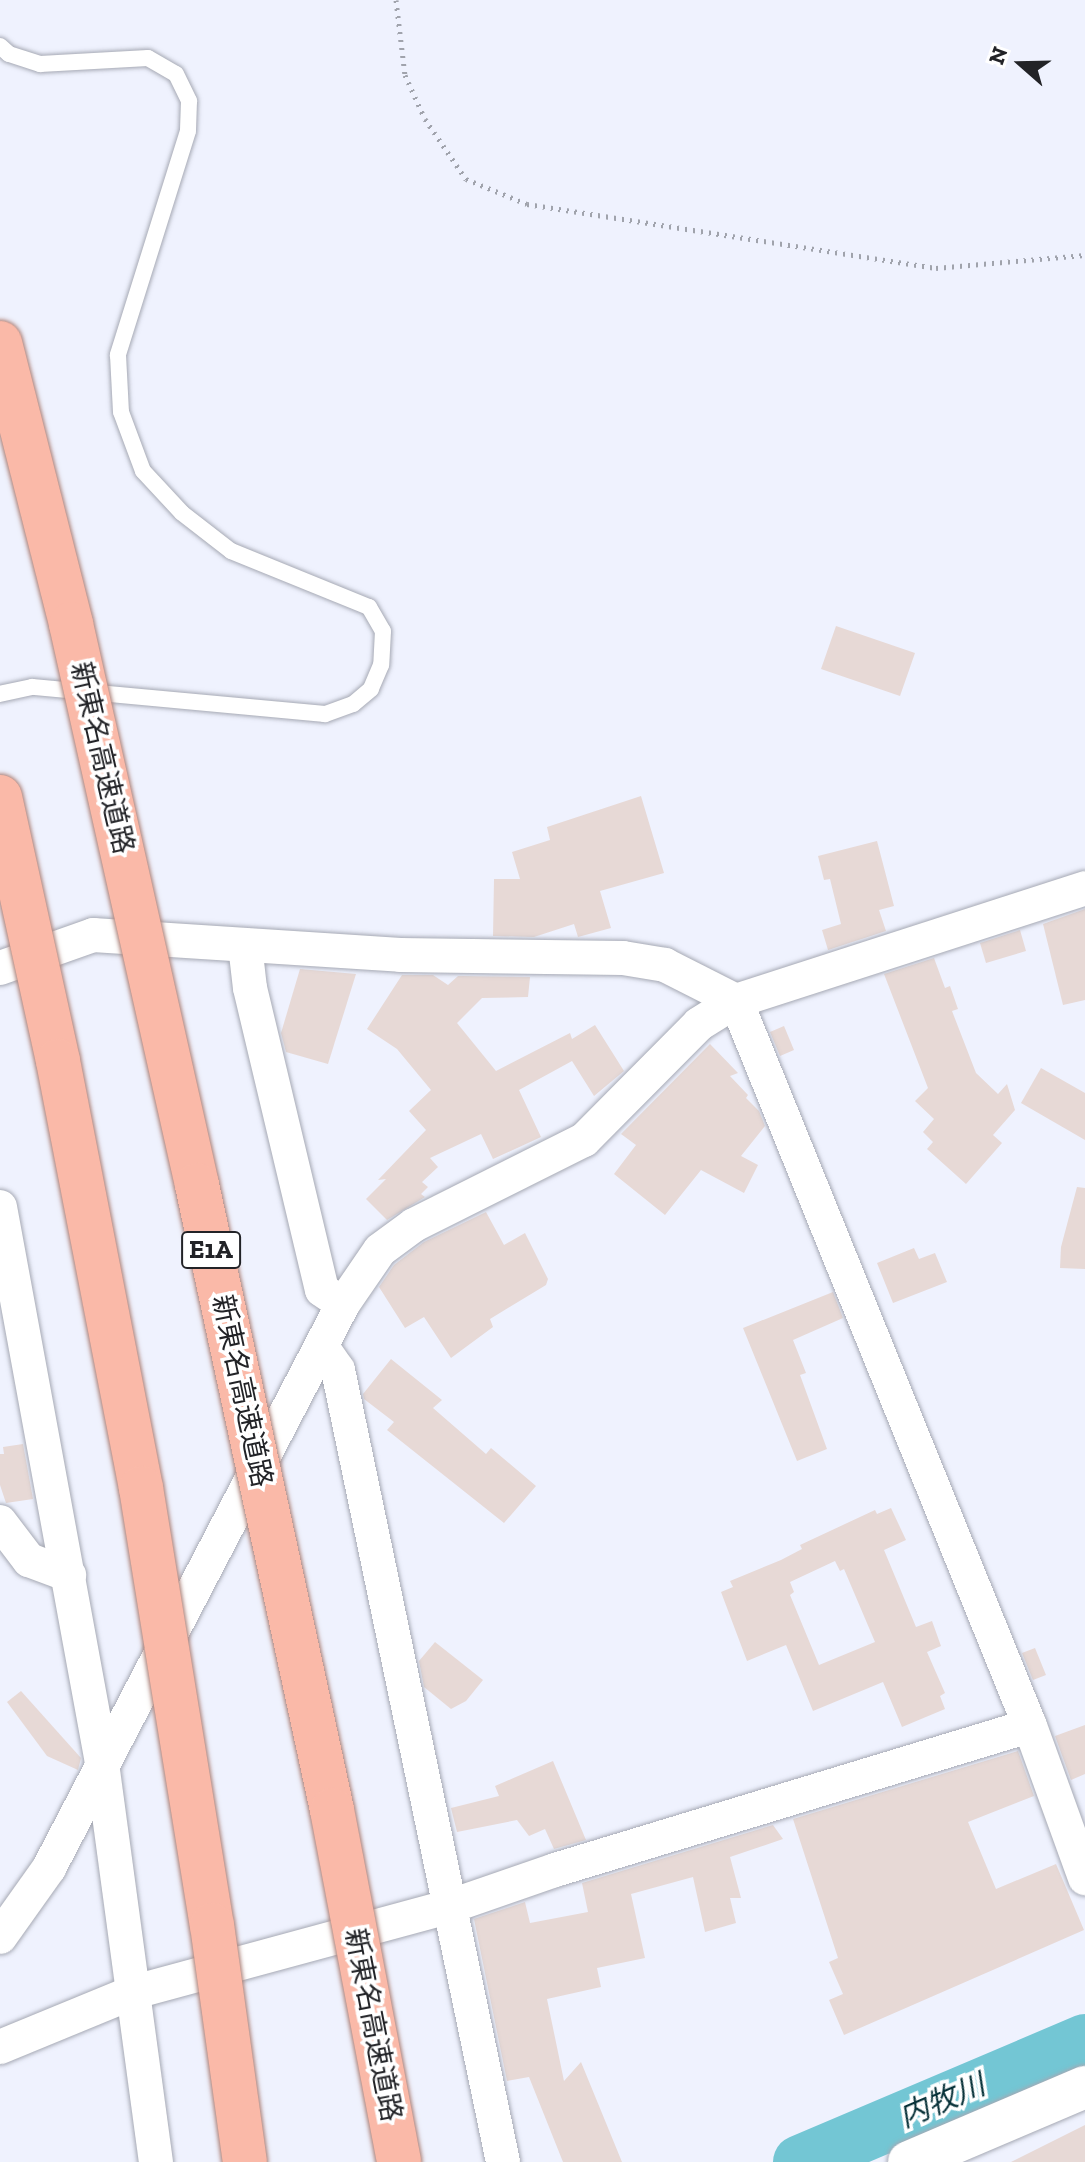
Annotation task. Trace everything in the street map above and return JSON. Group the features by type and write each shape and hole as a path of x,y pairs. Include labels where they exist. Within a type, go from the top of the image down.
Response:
{"highway":[{"name":"新東名高速道路","path":"0,343 71,624 201,1200 332,1810 399,2162"},
{"path":"0,797 58,1061 141,1488 212,1925 245,2162"}],"street":[{"path":"0,1937 49,1868 343,1304 380,1250 414,1225 584,1140 699,1024 736,1001 1085,888"},
{"path":"0,968 93,935 400,955 623,958 665,965 736,1001 1030,1726 1085,1878"},
{"path":"245,945 250,988 322,1290 343,1304"},
{"path":"0,1207 102,1763 156,2162"},
{"path":"322,1347 338,1370 503,2162"},
{"path":"0,1522 29,1560 69,1575"},
{"path":"0,2047 131,1993 451,1906 555,1870 1030,1726"},
{"path":"909,2162 1085,2087"}],"lane":[{"path":"0,46 9,54 40,64 148,58 176,74 189,101 188,131 118,355 121,412 143,471 182,513 231,551 369,607 383,631 381,665 371,689 353,704 325,714 32,687 0,694"}],"path":[{"path":"396,0 405,75 425,119 466,179 527,204 936,268 1085,255"}],"building":[{"path":"836,626 915,653 900,696 821,669"},
{"path":"641,796 664,873 600,891 611,928 578,937 574,924 534,937 493,936 494,879 520,879 512,852 550,840 547,827"},
{"path":"877,841 894,906 879,910 886,931 828,950 822,930 841,924 830,879 824,880 818,856"},
{"path":"1085,909 1085,1000 1063,1005 1043,924"},
{"path":"1020,930 1026,951 986,963 980,943"},
{"path":"934,958 945,988 950,986 958,1009 952,1011 976,1073 998,1094 1007,1084 1015,1110 993,1135 1002,1143 966,1184 927,1149 933,1142 923,1132 934,1119 915,1101 928,1088 884,974"},
{"path":"300,969 356,974 328,1064 286,1052 281,1033"},
{"path":"402,975 433,975 448,985 458,976 530,977 528,997 482,998 457,1023 496,1071 570,1033 572,1039 595,1025 624,1071 594,1096 572,1061 519,1090 541,1137 493,1159 481,1134 430,1158 438,1167 422,1182 428,1187 421,1194 425,1197 387,1220 366,1199 386,1179 378,1180 426,1130 409,1111 431,1090 397,1049 367,1029"},
{"path":"784,1026 794,1050 780,1056 770,1032"},
{"path":"710,1044 738,1073 730,1076 748,1095 746,1098 759,1111 765,1126 741,1156 758,1165 744,1193 701,1170 665,1215 614,1174 636,1145 621,1134"},
{"path":"1041,1068 1085,1093 1085,1140 1021,1103"},
{"path":"1077,1187 1085,1188 1085,1269 1060,1268 1061,1247"},
{"path":"486,1212 504,1245 525,1233 548,1279 546,1285 490,1319 493,1327 451,1358 424,1317 405,1328 379,1287 394,1265 424,1242"},
{"path":"914,1248 919,1259 935,1253 947,1282 893,1303 877,1263"},
{"path":"833,1292 843,1318 793,1340 806,1373 800,1375 827,1449 797,1461 743,1328"},
{"path":"391,1359 442,1400 433,1408 486,1454 491,1448 536,1486 504,1523 387,1430 394,1422 364,1399 363,1394"},
{"path":"23,1444 33,1499 6,1503 0,1485 0,1454 4,1454 3,1447"},
{"path":"891,1508 906,1540 884,1550 916,1627 932,1621 941,1646 927,1652 945,1693 940,1696 945,1709 902,1727 883,1682 813,1711 786,1645 747,1661 721,1592 733,1587 730,1581 781,1560 802,1549 800,1545 875,1510 877,1514","holes":["835,1561 840,1571 844,1569 875,1642 819,1665 790,1595 794,1592 790,1582"]},
{"path":"435,1642 483,1680 466,1701 451,1709 424,1687 419,1661"},
{"path":"1035,1648 1046,1675 1033,1680 1022,1653"},
{"path":"21,1691 81,1758 78,1770 47,1756 7,1702"},
{"path":"1085,1725 1085,1774 1071,1780 1055,1736"},
{"path":"1018,1751 1034,1796 968,1822 996,1889 1056,1864 1084,1930 844,2035 829,2000 843,1994 829,1962 838,1958 793,1819"},
{"path":"553,1761 586,1840 554,1849 545,1829 529,1836 517,1820 457,1832 451,1808 499,1796 495,1786"},
{"path":"773,1825 783,1839 730,1857 741,1898 730,1898 736,1923 705,1932 693,1877 631,1894 645,1958 597,1968 601,1987 547,1999 564,2081 581,2062 622,2162 563,2162 529,2077 507,2081 474,1919 525,1902 530,1923 588,1912 582,1883"},
{"path":"1085,2125 1085,2162 1011,2162"}],"waterway":[{"name":"内牧川","path":"800,2162 1085,2041"}]}
